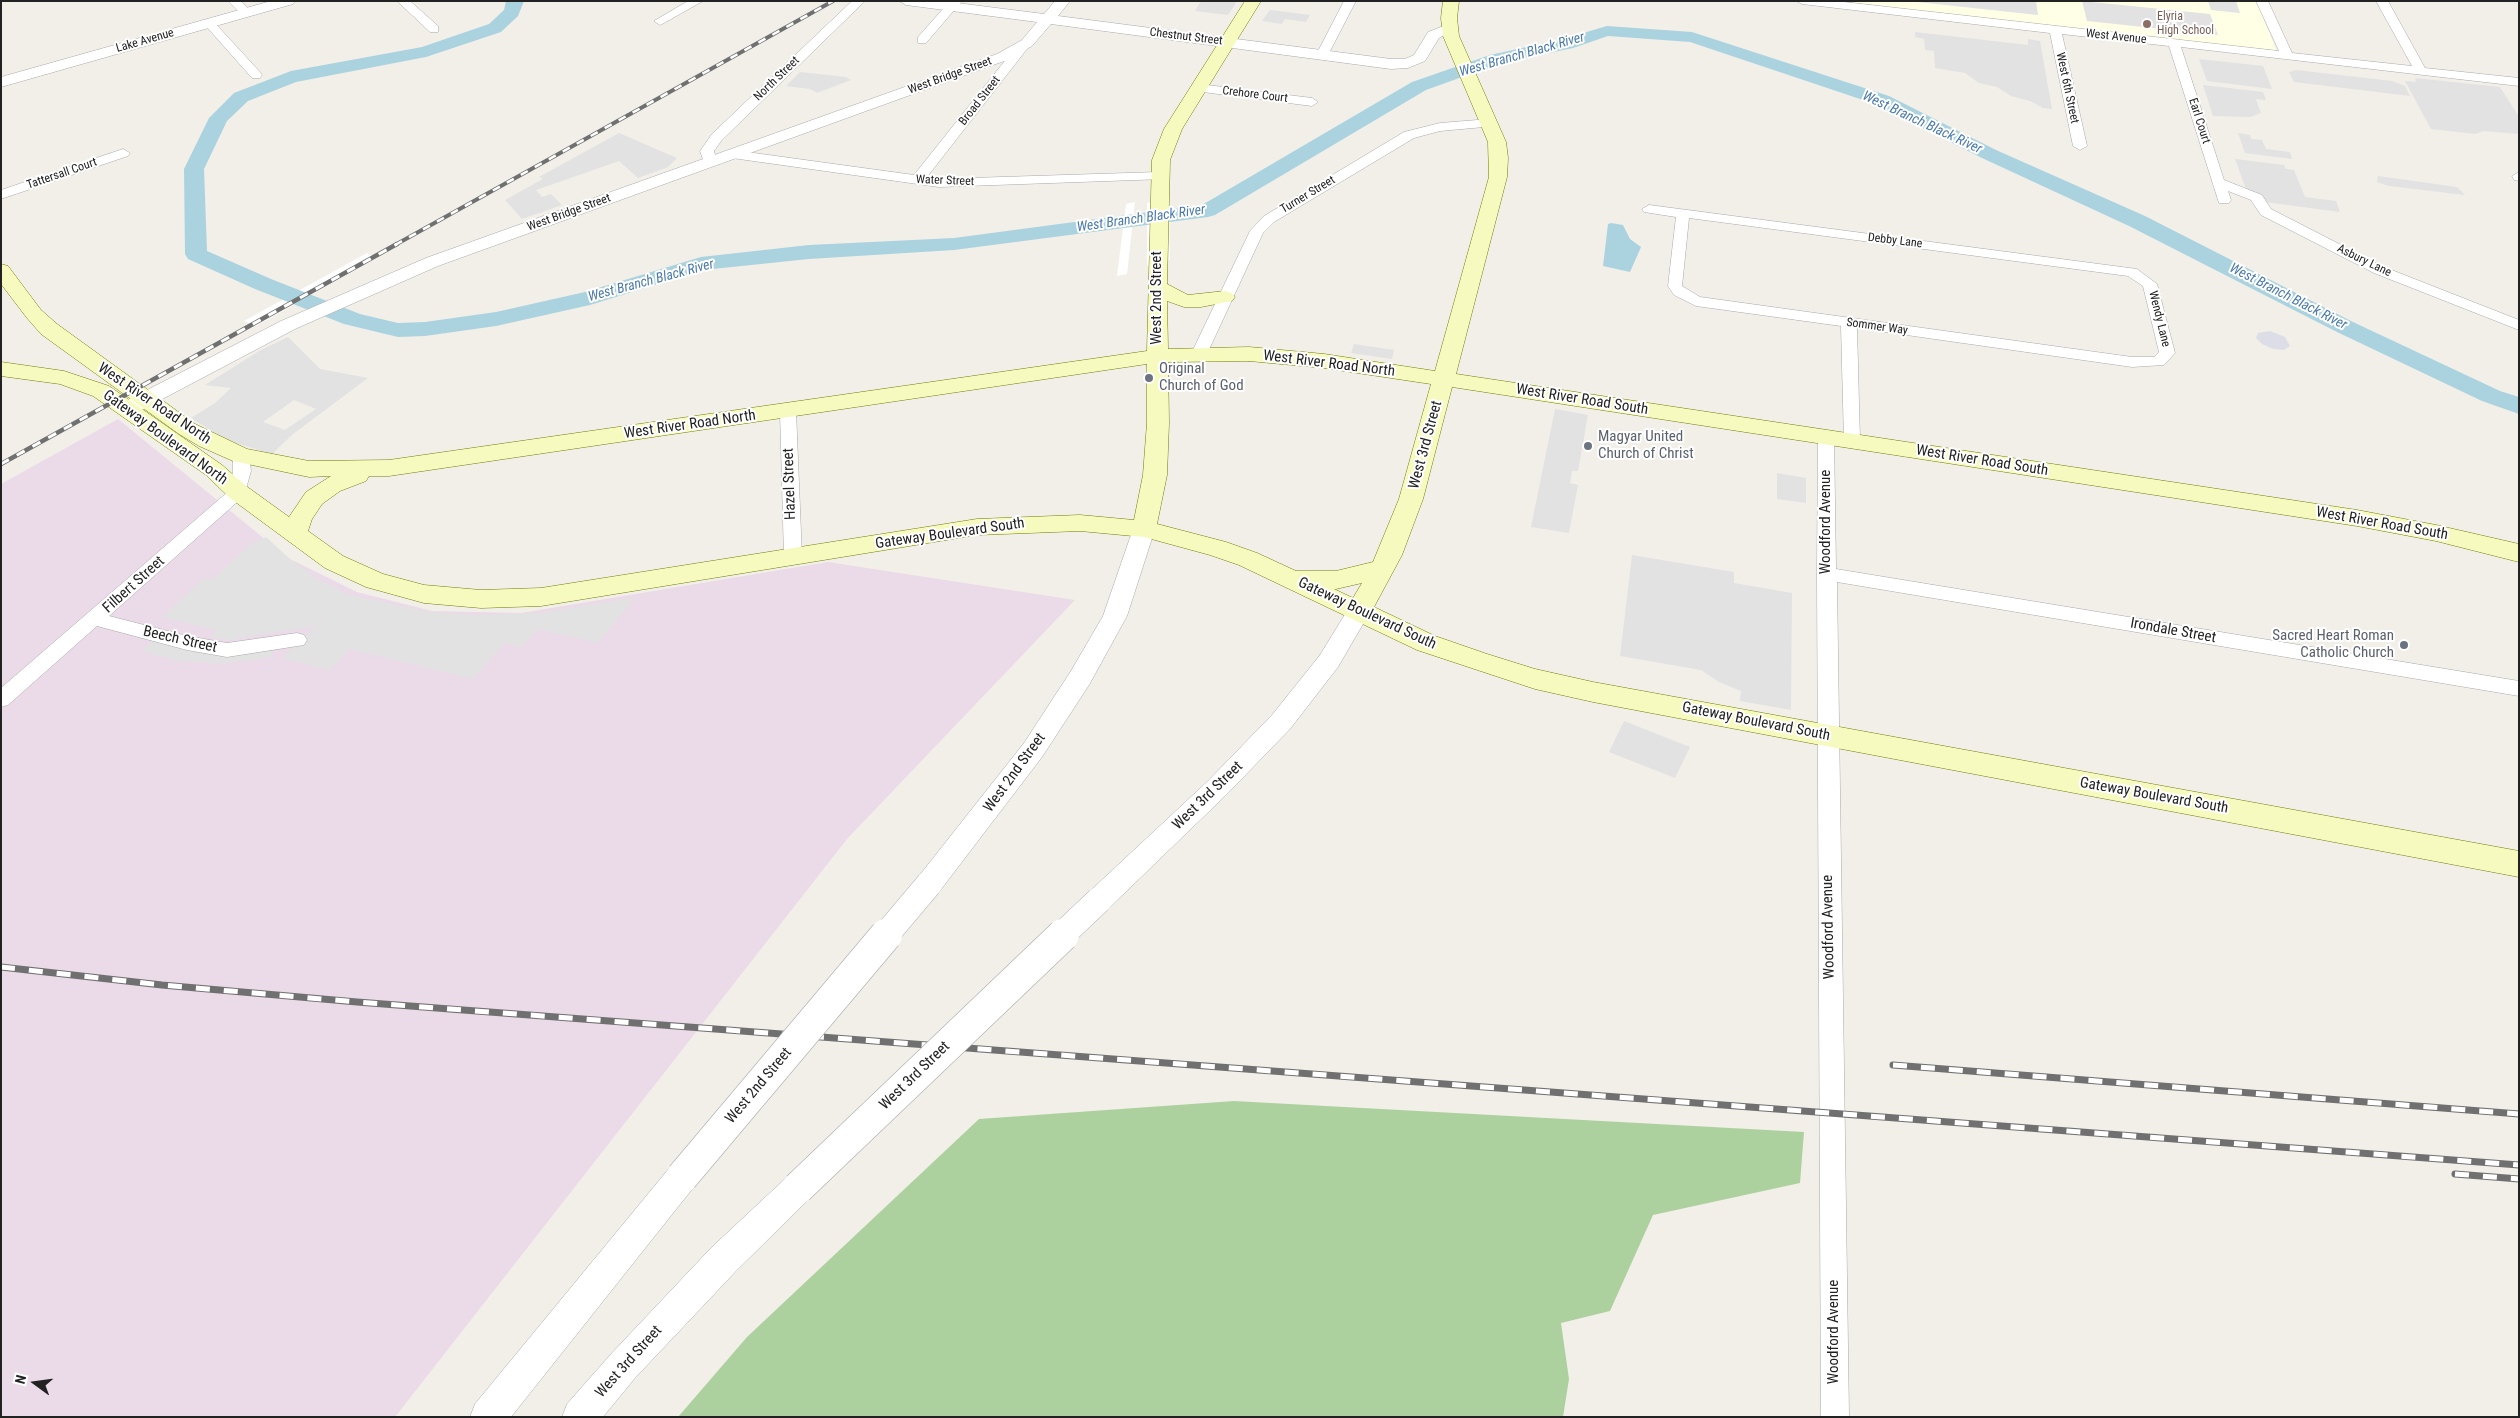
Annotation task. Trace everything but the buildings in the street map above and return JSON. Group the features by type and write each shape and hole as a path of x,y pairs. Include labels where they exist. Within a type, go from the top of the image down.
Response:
{"main road":[{"name":"West 2nd Street","path":"1144,528 1155,475 1158,423 1158,200 1159,176 1165,146 1253,1"},
{"name":"West 3rd Street","path":"1358,612 1383,569 1411,499 1497,184 1499,158 1490,123 1456,48 1450,28 1451,1"},
{"name":"West River Road North","path":"1,270 34,314 136,404 207,441 242,456 308,469 389,468 1157,356 1198,354 1287,356 1444,379"},
{"path":"1157,286 1184,301 1201,301 1226,297"},
{"path":"3,370 41,358 55,346 59,337"},
{"name":"Gateway Boulevard North","path":"3,370 64,378 136,404 238,492"},
{"name":"West River Road South","path":"1444,379 2357,518 2436,533 2519,552"},
{"path":"295,535 305,509 322,492 341,480 389,468"},
{"name":"Gateway Boulevard South","path":"238,492 334,562 375,581 424,594 481,599 541,597 579,592 1012,524 1080,523 1144,528 1217,548 1289,578 1426,643 1535,679 1602,694 2519,864"},
{"path":"1289,578 1336,580 1383,569"}],"street":[{"path":"234,1 246,13"},
{"name":"Lake Avenue","path":"1,82 288,1"},
{"path":"402,1 434,29"},
{"path":"660,21 697,1"},
{"name":"North Street","path":"710,162 707,151 717,137 859,1"},
{"name":"Chestnut Street","path":"906,1 954,4 1048,20 1391,64 1408,63 1423,56 1433,35 1450,28"},
{"name":"Broad Street","path":"918,180 1023,46 1063,1"},
{"path":"1322,55 1350,1"},
{"name":"West Avenue","path":"1802,1 1845,4 2055,30 2519,82"},
{"path":"2262,1 2287,56"},
{"path":"2382,1 2421,71"},
{"path":"922,40 954,4"},
{"path":"209,23 256,75"},
{"name":"West 6th Street","path":"2055,30 2080,146"},
{"name":"Earl Court","path":"2174,43 2224,200"},
{"name":"West Bridge Street","path":"136,404 288,325 375,286 459,252 1002,57 1023,46"},
{"name":"Crehore Court","path":"1199,88 1312,102"},
{"name":"Turner Street","path":"1198,354 1257,231 1269,219 1409,136 1440,127 1490,123"},
{"name":"Tattersall Court","path":"1,195 123,154"},
{"name":"Water Street","path":"732,154 945,183 1159,176"},
{"name":"Asbury Lane","path":"2218,182 2257,198 2259,205 2266,212 2373,267 2519,325"},
{"name":"Debby Lane","path":"1649,209 2121,270 2141,276"},
{"name":"Sommer Way","path":"1683,213 1675,283 1679,292 1702,302 2132,362 2158,362"},
{"name":"Wendy Lane","path":"2141,276 2150,284 2167,350 2166,356 2158,362"},
{"path":"1850,323 1852,441"},
{"name":"Hazel Street","path":"788,411 793,557"},
{"name":"Woodford Avenue","path":"1826,437 1835,1417"},
{"path":"238,492 242,471 242,456"},
{"name":"Filbert Street","path":"1,700 238,492"},
{"name":"West 2nd Street","path":"488,1417 682,1177 929,884 1033,750 1080,678 1115,616 1144,528"},
{"name":"Irondale Street","path":"1826,574 2519,689"},
{"name":"West 3rd Street","path":"580,1417 623,1366 724,1259 1217,788 1281,722 1329,661 1358,612"},
{"name":"Beech Street","path":"95,619 187,643 227,650 297,640"}],"shaded area":[{"path":"1201,1 1237,1 1228,15 1195,11"},
{"name":"Elyria High School","path":"1852,1 2256,1 2276,49 2272,51 1855,4"},
{"path":"1908,1 2036,1 2038,15"},
{"path":"2082,1 2210,14 2218,35 2087,21"},
{"path":"2208,1 2236,1 2240,13 2211,10"},
{"path":"1270,10 1310,15 1306,22 1285,19 1282,24 1262,21"},
{"path":"1915,32 2028,45 2028,39 2040,41 2052,109 2043,108 2030,101 2011,96 1997,87 1979,83 1965,73 1935,68 1934,51 1925,50 1924,39 1915,37"},
{"path":"2199,59 2263,66 2272,89 2207,81"},
{"path":"2296,70 2392,81 2405,86 2410,96 2294,82 2289,72"},
{"path":"800,72 846,77 851,80 817,93 810,89 786,86"},
{"path":"2415,78 2500,87 2519,117 2519,134 2484,131 2475,134 2431,129 2405,81 2416,82"},
{"path":"2203,85 2263,92 2266,100 2256,99 2261,113 2250,117 2213,116"},
{"path":"619,133 677,158 668,167 638,178 619,161 536,190 542,197 551,194 562,205 522,219 505,200 543,179 539,177"},
{"path":"2238,133 2250,135 2251,139 2262,140 2266,149 2290,152 2292,159 2245,153"},
{"path":"2235,159 2284,165 2286,169 2294,170 2305,197 2336,201 2340,212 2250,200"},
{"path":"2378,176 2457,187 2465,195 2389,186 2377,182"},
{"path":"2270,331 2285,337 2290,346 2284,350 2273,349 2262,344 2256,338 2258,333"},
{"path":"288,337 320,369 368,378 293,434 272,454 226,440 191,418 215,403 231,388 205,385 259,351","holes":["294,400 316,409 285,430 263,422"]},
{"path":"1354,344 1394,350 1392,359 1351,353"},
{"path":"1555,409 1588,415 1578,471 1572,471 1570,483 1578,485 1569,533 1531,527"},
{"path":"118,419 288,558 357,592 432,611 521,613 828,562 1075,600 847,839 395,1417 1,1417 1,484"},
{"path":"1777,473 1806,478 1806,503 1777,499"},
{"path":"266,537 290,559 315,577 349,595 431,612 474,615 540,613 635,598 598,643 538,629 521,647 505,643 473,679 350,649 330,670 282,658 343,599 314,626 229,640 210,637 216,630 162,617 204,578 212,580 252,543"},
{"path":"1632,555 1734,572 1734,583 1792,593 1791,710 1740,701 1741,691 1719,682 1701,670 1620,656"},
{"path":"158,636 187,643 271,644 272,657 221,664 189,661 187,663 141,651"},
{"path":"1624,721 1690,747 1675,778 1609,752"}],"green space":[{"path":"1234,1101 1804,1132 1800,1183 1653,1215 1610,1311 1561,1323 1569,1379 1563,1417 678,1417 747,1337 979,1119"}],"water":[{"path":"1608,224 1623,225 1630,239 1641,247 1630,272 1603,266"}],"pier":[{"path":"1169,197 1170,260 1147,266 1147,203"},
{"path":"1135,202 1127,274 1117,276 1126,204"},
{"path":"367,253 377,258 256,326 244,321"}],"waterway":[{"name":"West Branch Black River","path":"515,1 512,12 495,28 426,52 291,77 241,97 219,118 194,169 196,254 263,284 352,319 398,330 425,329 496,319 590,298 701,264 809,252 954,244 1208,211 1419,86 1496,59 1567,44 1607,31 1692,37 1882,100 1989,154 2137,221 2345,327 2491,396 2519,406"}],"railway":[{"path":"395,245 833,1"},
{"path":"1,464 397,244"},
{"path":"1,967 162,985 357,1002 2519,1165"},
{"path":"1893,1065 2519,1114"},
{"path":"2455,1174 2519,1179"}],"place":[{"name":"Elyria High School","path":"2147,24"},
{"name":"Original Church of God","path":"1149,378"},
{"name":"Magyar United Church of Christ","path":"1588,446"},
{"name":"Sacred Heart Roman Catholic Church","path":"2404,645"}]}
